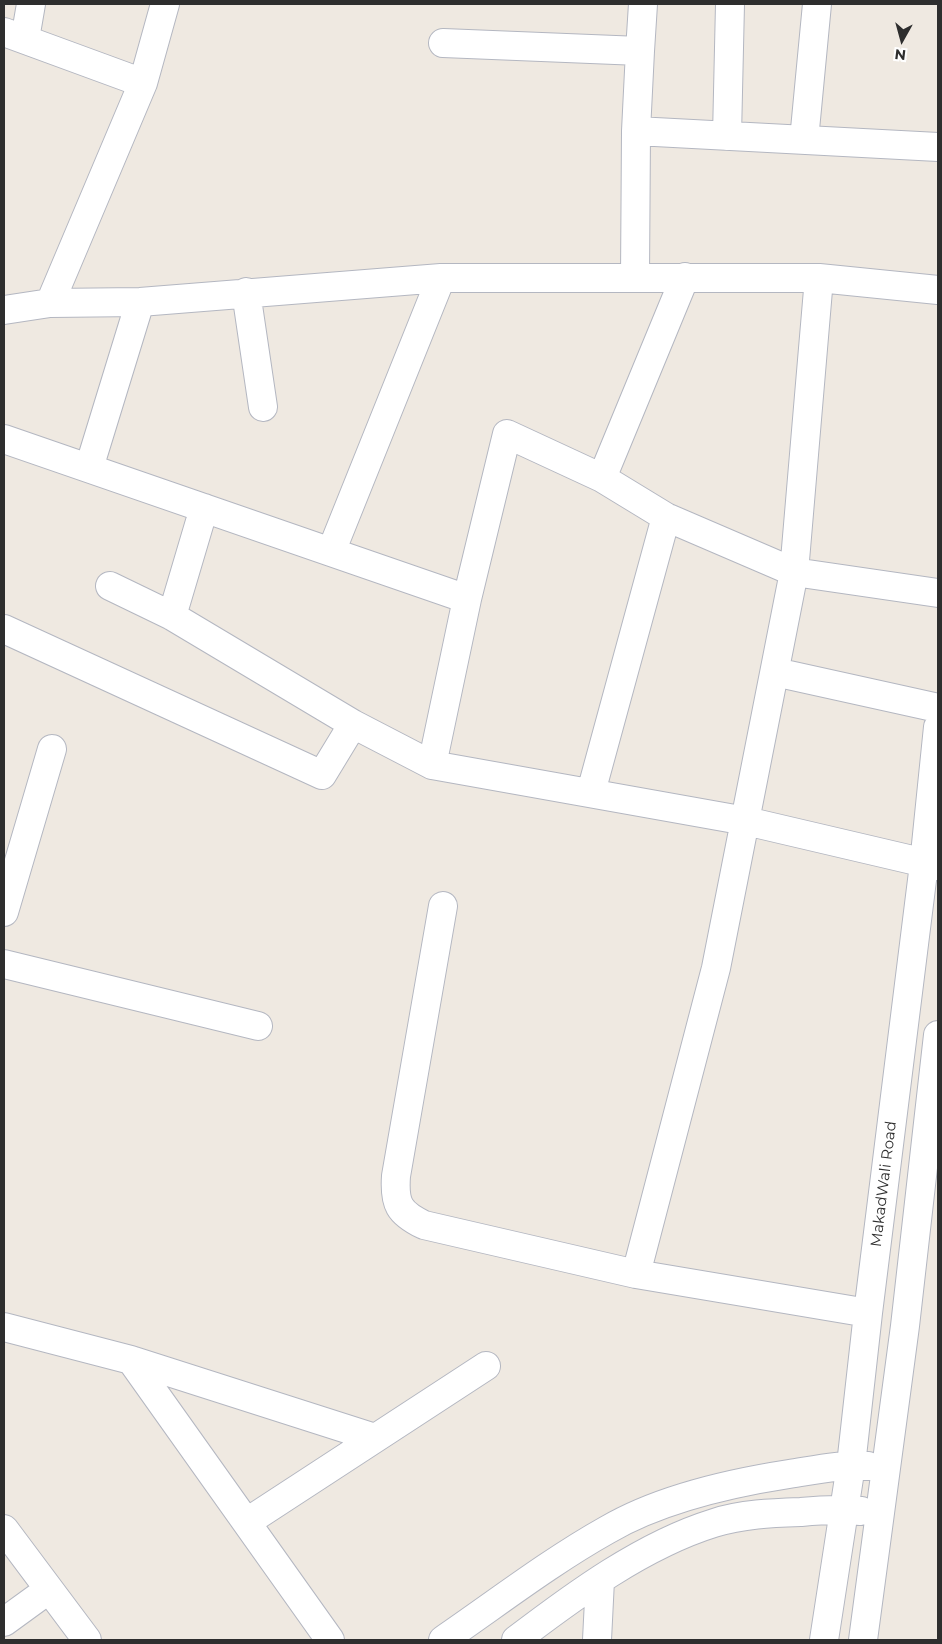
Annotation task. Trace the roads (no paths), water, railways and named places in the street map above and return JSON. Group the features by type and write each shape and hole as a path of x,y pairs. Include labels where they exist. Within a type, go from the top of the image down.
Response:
{"street":[{"path":"31,4 15,36 143,83"},
{"path":"50,304 143,83 165,4"},
{"path":"635,276 636,131 643,4"},
{"path":"727,136 730,4"},
{"path":"804,140 816,4"},
{"path":"444,43 640,51"},
{"path":"636,131 938,147"},
{"path":"4,310 50,304 140,302 246,292 441,278 635,276 818,278 938,290"},
{"path":"330,552 441,278"},
{"path":"602,478 685,278"},
{"path":"636,1274 716,968 794,572 818,278"},
{"path":"246,292 263,407"},
{"path":"89,468 140,302"},
{"path":"432,765 467,599 507,434 602,478 666,517 794,572 938,593"},
{"path":"4,439 467,599"},
{"path":"172,616 204,508"},
{"path":"591,792 666,517"},
{"path":"110,586 172,616 353,724 432,765 591,792 746,822 931,865"},
{"path":"4,629 322,776 353,724"},
{"path":"775,672 938,708"},
{"name":"MakadWali Road","path":"824,1640 852,1465 868,1313 931,865 938,726"},
{"path":"4,912 52,749"},
{"path":"443,906 396,1176 395,1191 400,1209 409,1218 424,1225 636,1274 868,1313"},
{"path":"4,964 258,1026"},
{"path":"863,1640 887,1467 938,1035"},
{"path":"4,1327 132,1360 375,1438"},
{"path":"132,1360 330,1640"},
{"path":"247,1522 486,1366"},
{"path":"443,1640 608,1529 643,1514 687,1498 736,1484 852,1465 887,1467"},
{"path":"516,1640 577,1593 665,1544 714,1523 751,1514 844,1509 880,1513"},
{"path":"4,1530 87,1640"},
{"path":"598,1640 600,1580"},
{"path":"4,1622 48,1590"}]}
